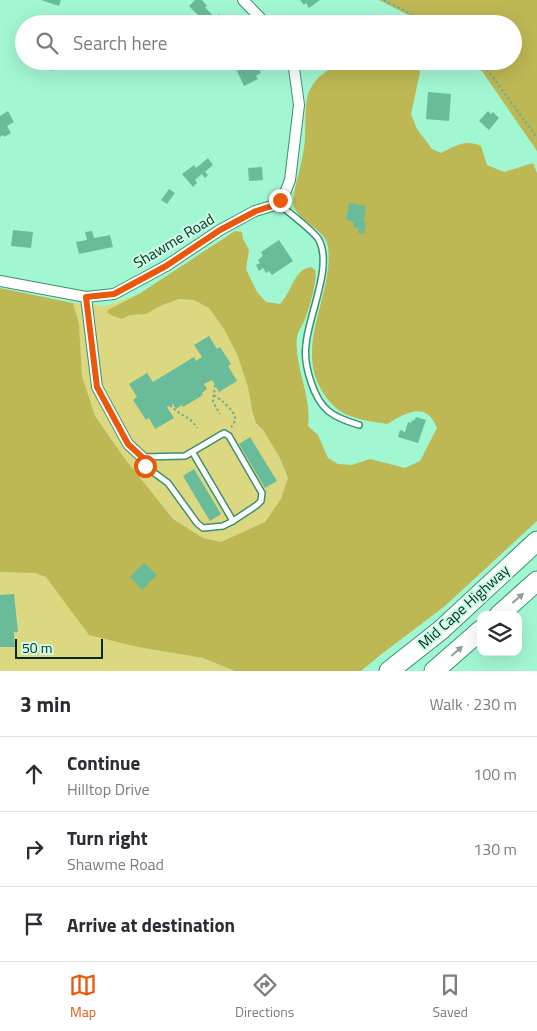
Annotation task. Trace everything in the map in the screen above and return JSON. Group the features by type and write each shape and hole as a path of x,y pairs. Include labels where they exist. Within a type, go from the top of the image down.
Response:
{"highway":[{"name":"Mid Cape Highway","path":"389,671 441,630 537,541"},
{"name":"Mid Cape Highway","path":"503,611 537,581"},
{"name":"Mid Cape Highway","path":"434,671 477,633"}],"street":[{"path":"243,0 257,15"},
{"path":"276,202 285,193 290,180 299,105 294,70"},
{"name":"Shawme Road","path":"0,280 86,297 114,294 166,266 220,230 256,211 272,206 276,202"},
{"path":"86,297 97,387 128,444 142,457"}],"lane":[{"path":"276,202 318,239 322,249 323,264 318,296 309,324 305,346 306,364 318,401 337,418 359,425"},
{"path":"224,433 228,434 262,493 257,505 233,521 218,527 206,528 200,526 168,483 145,466 142,457 185,456 193,453 224,433"},
{"path":"193,453 233,521"}],"path":[{"path":"384,0 412,15"},
{"path":"488,70 537,138"},
{"path":"215,385 213,402 220,414"},
{"path":"214,395 224,403 236,418 228,434"},
{"path":"170,406 177,412 191,418 197,428"}],"shaded area":[{"path":"379,0 537,0 537,151 481,70 522,70 522,15 408,15"},
{"path":"329,70 419,70 411,114 417,129 432,149 441,153 461,144 475,144 481,146 487,165 504,172 533,163 537,173 537,521 445,606 361,671 235,671 203,658 138,647 89,635 46,577 35,573 0,572 0,288 73,303 79,324 82,376 95,416 125,459 173,519 203,538 221,542 265,522 281,499 288,478 280,458 263,430 256,423 248,387 237,354 224,329 209,308 194,300 179,299 162,305 146,314 130,315 122,319 107,312 139,294 235,231 242,232 243,239 249,250 246,269 257,292 266,302 280,304 300,272 311,267 315,270 313,294 297,337 297,348 308,404 308,426 318,435 328,458 338,464 352,465 370,459 405,468 420,461 437,428 427,414 415,411 387,424 361,420 348,415 328,400 314,374 313,338 326,283 328,247 323,235 297,213 293,203 304,145 307,96 312,85"},
{"path":"139,294 108,310 130,315 146,314 162,305 179,299 194,300 209,308 224,329 237,354 248,387 256,423 263,430 280,458 288,478 282,499 265,522 221,542 203,538 173,519 125,459 95,416 82,376 79,324 73,303 106,306"},
{"path":"0,572 28,572 43,576 72,610 85,631 138,647 203,658 235,671 0,671"}],"building":[{"path":"41,0 61,0 59,6"},
{"path":"195,0 202,0 212,15 198,15 189,6"},
{"path":"300,0 320,0 309,8 306,3 304,5"},
{"path":"259,70 261,73 256,76 258,79 244,86 237,71"},
{"path":"428,92 451,94 449,121 426,119"},
{"path":"8,111 14,122 7,126 11,133 0,137 0,116"},
{"path":"488,111 491,114 493,112 499,118 489,130 479,121"},
{"path":"208,158 213,165 205,172 208,175 205,178 202,174 195,180 197,183 193,187 182,174 194,165 196,168"},
{"path":"262,167 263,180 249,181 248,168"},
{"path":"169,189 175,193 167,204 161,200"},
{"path":"349,203 366,206 364,234 358,233 359,228 353,227 354,222 346,220"},
{"path":"13,230 33,232 31,248 11,246"},
{"path":"92,231 94,238 110,235 113,247 79,254 76,242 87,240 85,232"},
{"path":"279,240 293,261 272,275 269,271 266,273 263,268 259,271 256,265 260,263 258,260 263,256 261,252"},
{"path":"209,336 217,349 220,347 231,364 228,366 237,381 219,392 212,380 204,384 207,389 202,393 203,395 183,407 182,405 176,409 173,404 167,407 174,418 155,429 149,418 146,420 133,400 137,397 129,384 147,373 153,382 194,357 196,361 202,357 194,345"},
{"path":"416,417 426,420 418,443 398,437 400,430 405,432 408,422 411,423"},
{"path":"250,437 277,481 265,488 239,444"},
{"path":"194,469 221,514 210,521 183,476"},
{"path":"144,563 157,575 142,590 130,577"},
{"path":"14,594 18,632 14,632 15,647 0,647 0,595"}],"route":[{"path":"145,466 142,457 128,444 97,387 86,297 114,294 166,266 220,230 256,211 272,206 280,200"}]}
